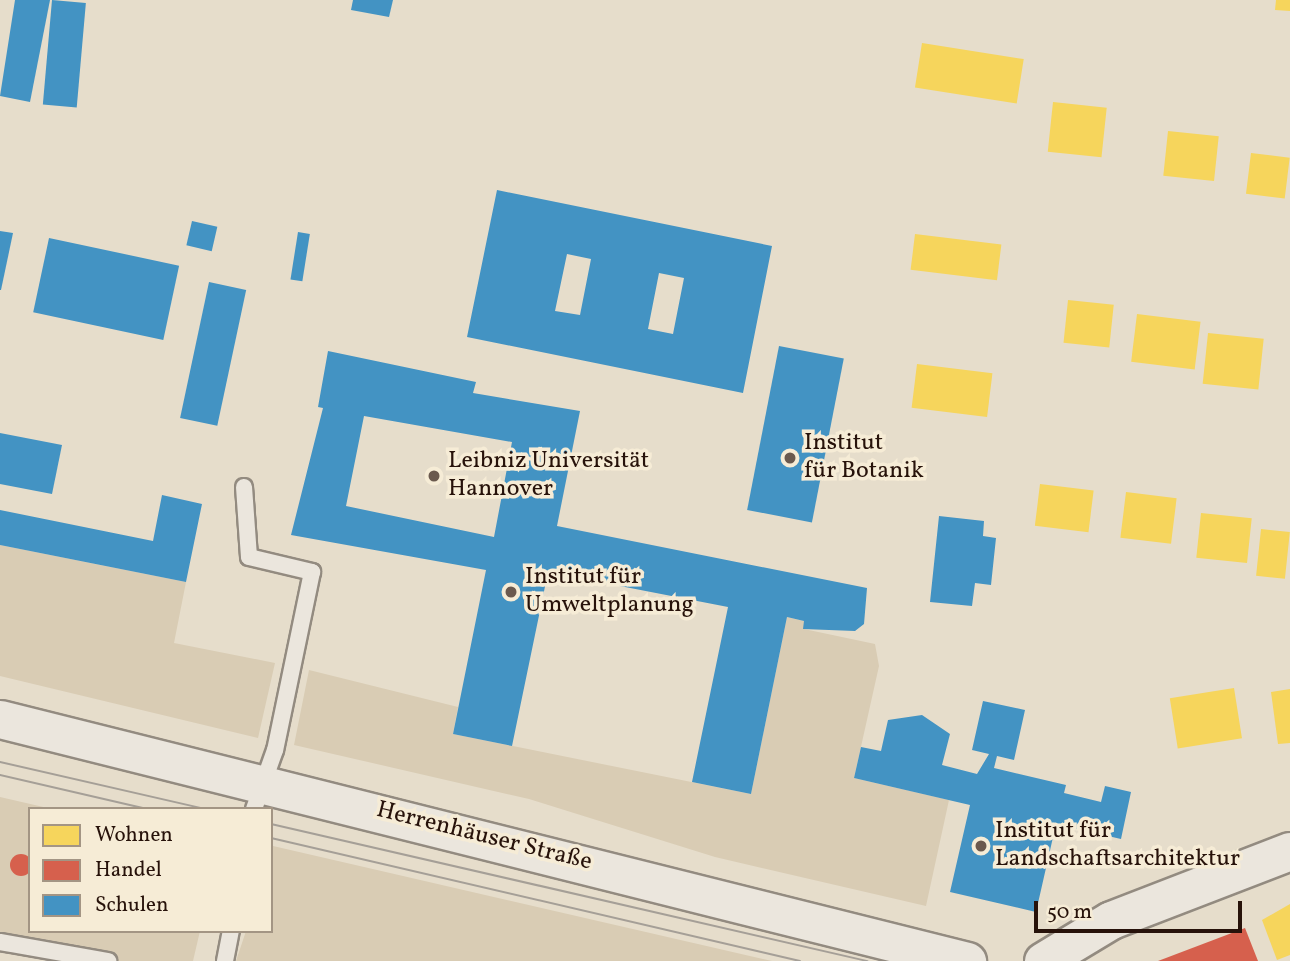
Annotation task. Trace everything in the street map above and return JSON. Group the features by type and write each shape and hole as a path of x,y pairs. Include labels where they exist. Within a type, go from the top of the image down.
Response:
{"street":[{"name":"Herrenhäuser Straße","path":"0,719 257,794 967,961"},
{"path":"1043,961 1111,920 1290,851"}],"lane":[{"path":"244,487 249,557 312,572 275,750 257,794"},
{"path":"225,961 231,933"},
{"path":"0,942 108,961"}],"shaded area":[{"path":"0,545 186,582 174,643 275,663 258,738 0,676"},
{"path":"787,617 804,621 804,629 875,644 879,666 854,778 949,800 926,906 715,857 529,799 294,745 309,670 458,707 453,734 751,794"},
{"path":"0,797 43,807 28,807 28,933 200,933 193,961 108,961 0,942"},
{"path":"273,846 772,961 236,961 245,933 273,933"}],"building: Wohnen":[{"path":"1276,0 1290,0 1290,11 1275,10"},
{"path":"922,43 1024,59 1017,104 915,87"},
{"path":"1053,102 1107,108 1101,157 1048,152"},
{"path":"1168,131 1219,136 1214,181 1163,176"},
{"path":"1251,153 1290,158 1285,198 1246,194"},
{"path":"915,234 1001,245 997,280 911,270"},
{"path":"1068,300 1114,305 1109,348 1064,343"},
{"path":"1137,314 1201,322 1195,369 1131,362"},
{"path":"1208,333 1264,339 1258,390 1203,384"},
{"path":"917,364 992,373 987,417 912,408"},
{"path":"1040,484 1094,491 1088,532 1035,526"},
{"path":"1126,492 1177,498 1171,544 1120,538"},
{"path":"1201,513 1252,518 1247,563 1196,558"},
{"path":"1261,529 1290,532 1285,579 1256,576"},
{"path":"1234,688 1242,738 1178,749 1170,698"},
{"path":"1290,689 1290,743 1278,744 1271,692"},
{"path":"1290,904 1290,955 1277,960 1262,920"}],"building: Handel":[{"path":"28,856 28,874 21,876 13,873 10,865 13,857"},
{"path":"1245,928 1258,961 1158,961"}],"building: Schulen":[{"path":"15,0 50,0 30,102 0,96"},
{"path":"52,0 86,3 77,108 43,105"},
{"path":"353,0 393,0 389,17 351,10"},
{"path":"497,190 772,246 743,393 467,337","holes":["567,254 591,259 580,315 555,311","659,273 684,278 673,334 648,329"]},
{"path":"192,221 217,227 212,251 186,245"},
{"path":"0,231 13,233 1,290 0,290"},
{"path":"298,232 310,234 302,281 290,279"},
{"path":"49,238 179,266 163,340 33,312"},
{"path":"209,282 246,290 217,426 180,418"},
{"name":"Institut für Botanik","path":"779,346 844,359 812,523 747,510"},
{"path":"328,351 476,382 473,393 580,411 557,526 867,588 864,624 855,631 803,629 804,621 787,617 751,794 692,782 728,607 548,572 512,746 453,734 486,570 291,535 323,408 318,407","holes":["364,416 512,442 494,537 346,506"]},
{"path":"0,433 62,445 52,494 0,484"},
{"path":"162,495 202,504 186,582 0,545 0,510 153,541"},
{"path":"939,516 984,521 983,536 996,538 991,585 975,583 972,606 930,602"},
{"path":"983,701 1025,710 1014,760 997,756 994,768 1066,785 1064,793 1101,802 1105,786 1131,792 1121,839 1056,824 1036,912 950,892 970,805 854,778 861,747 881,751 888,720 922,715 950,734 942,765 977,774 989,754 972,750"}],"tram line":[{"path":"0,762 196,807"},
{"path":"0,775 138,807"},
{"path":"273,824 867,961"},
{"path":"273,838 800,961"}],"place":[{"name":"Institut für Botanik","path":"790,458"},
{"name":"Leibniz Universität Hannover","path":"434,476"},
{"name":"Institut für Umweltplanung","path":"511,592"},
{"name":"Institut für Landschaftsarchitektur","path":"981,846"}]}
